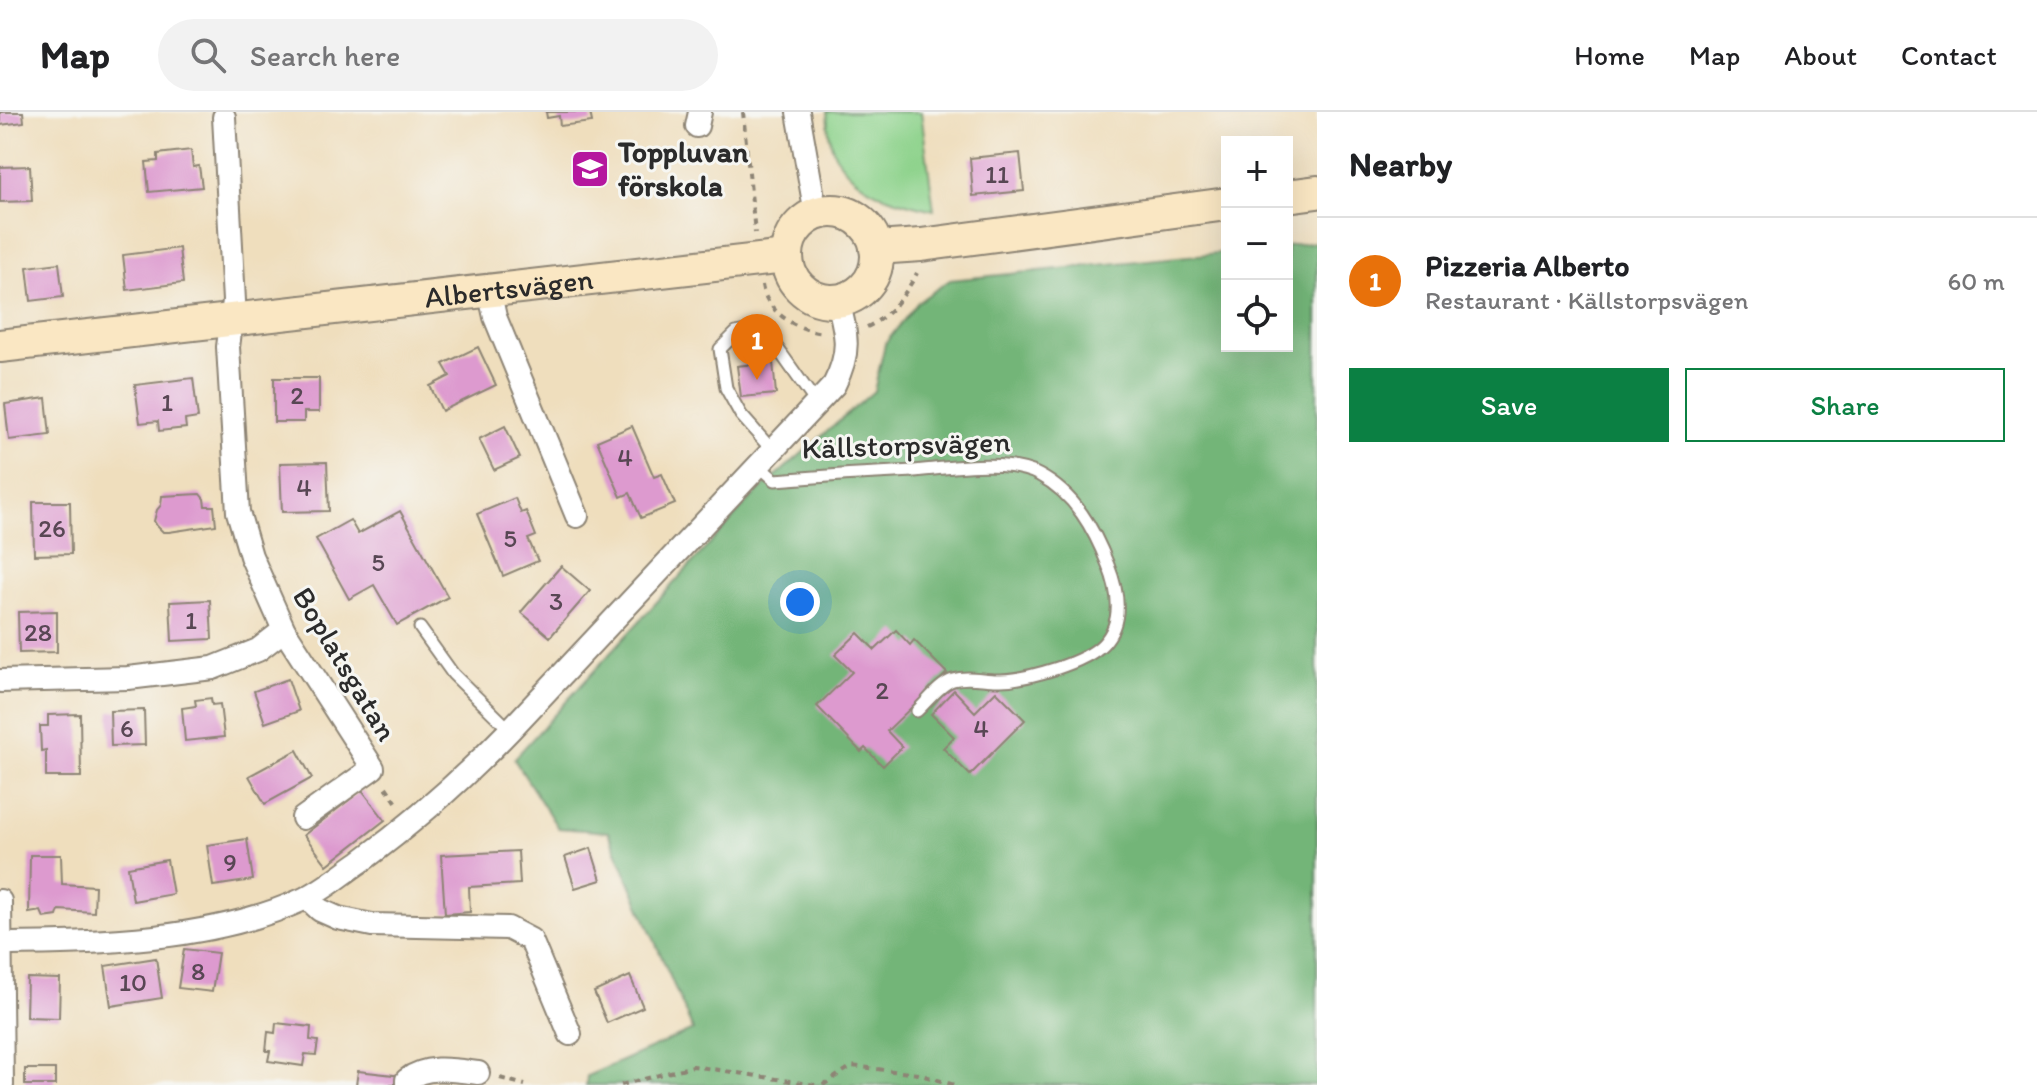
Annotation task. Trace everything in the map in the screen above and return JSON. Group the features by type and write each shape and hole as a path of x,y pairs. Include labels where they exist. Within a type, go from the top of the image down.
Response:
{"street":[{"path":"798,112 816,214"},
{"path":"224,117 234,301 232,319"},
{"path":"1293,195 1317,192"},
{"path":"876,248 921,245 1221,205"},
{"path":"833,211 850,215 870,232 876,248 876,268 870,280 856,294 842,316 823,301 802,291 789,272 786,257 794,231 816,214 833,211"},
{"name":"Albertsvägen","path":"0,346 786,257"},
{"path":"489,290 495,317 577,516"},
{"name":"Källstorpsvägen","path":"1,944 144,939 262,915 307,898 411,825 460,783 834,385 844,365 847,345 842,316"},
{"name":"Boplatsgatan","path":"232,319 228,347 238,512 251,556 284,630 373,768 303,818"},
{"path":"0,681 128,678 213,668 258,650 284,630"},
{"path":"307,898 320,910 338,918 372,925 508,928 521,933 531,940 570,1034"},
{"path":"0,901 2,1085"},
{"path":"407,1085 407,1080 414,1075 446,1068 478,1073"}],"lane":[{"name":"Källstorpsvägen","path":"817,404 773,342 755,329 736,333 720,349 726,388 775,480 974,467 1018,468 1038,475 1061,490 1080,510 1098,539 1111,573 1118,602 1115,623 1103,644 1084,657 1042,672 1002,680 967,677 950,680 917,711"},
{"path":"420,628 453,674 510,730"}],"path":[{"path":"842,316 870,327 888,313 916,275 922,261 921,245"},
{"path":"373,768 411,825"},
{"path":"621,1085 693,1066 816,1085"},
{"path":"823,1085 852,1066 918,1074 954,1085"}],"green space":[{"path":"827,112 921,112 934,210 879,194 844,168 829,135"},
{"path":"1317,242 1317,1085 586,1085 587,1076 693,1030 608,832 558,828 514,759 754,495 874,391 885,344 918,302 950,280 1221,253 1221,352 1293,352 1293,245"}],"building":[{"path":"0,112 23,112 24,122 0,125"},
{"path":"546,112 590,112 592,122 560,126 559,116 547,118"},
{"path":"191,150 193,167 199,166 202,187 149,192 146,162 158,161 158,154"},
{"path":"1020,153 1024,191 973,196 970,158"},
{"path":"30,166 32,201 0,202 0,167"},
{"path":"179,248 183,283 127,290 123,255"},
{"path":"59,263 63,297 31,301 27,267"},
{"path":"478,347 496,385 442,411 430,386 450,376 443,364"},
{"path":"773,362 776,394 741,397 737,366"},
{"path":"193,378 198,418 185,420 186,428 159,431 158,421 140,423 135,385"},
{"path":"274,378 319,378 319,412 304,412 304,422 274,422"},
{"path":"46,398 50,435 9,440 5,404"},
{"path":"505,426 520,458 494,470 479,439"},
{"path":"632,426 654,477 662,474 675,504 641,518 630,493 621,497 597,441"},
{"path":"327,462 329,511 282,512 280,463"},
{"path":"200,494 205,506 214,506 216,525 169,532 163,532 157,526 154,521 162,496"},
{"path":"515,498 521,513 526,511 536,536 528,539 538,561 503,576 477,514"},
{"path":"33,502 70,502 71,554 34,555"},
{"path":"400,511 448,597 397,625 374,585 349,599 316,539 350,520 358,534"},
{"path":"561,566 590,591 550,637 521,612"},
{"path":"210,600 212,639 172,641 170,602"},
{"path":"57,611 57,652 19,653 18,612"},
{"path":"896,630 910,645 914,640 947,673 887,731 902,747 883,766 865,748 861,752 817,706 852,672 835,655 858,633 875,650"},
{"path":"288,679 299,711 265,723 254,691"},
{"path":"954,690 975,712 996,691 1025,720 970,775 943,748 954,737 931,714"},
{"path":"211,698 212,705 220,704 224,737 185,741 182,708 196,706 195,700"},
{"path":"144,710 145,745 111,746 110,711"},
{"path":"80,714 81,777 46,777 46,750 41,751 40,726 48,726 48,715"},
{"path":"297,750 312,778 265,804 249,776"},
{"path":"362,790 385,820 327,865 304,835"},
{"path":"247,839 253,880 213,886 207,845"},
{"path":"591,848 601,880 575,888 565,857"},
{"path":"518,851 520,884 469,887 470,912 445,914 441,855"},
{"path":"30,855 61,855 62,884 95,886 94,912 59,910 57,916 44,918 41,911 29,913"},
{"path":"167,860 173,894 133,901 128,867"},
{"path":"184,949 218,953 212,992 178,988"},
{"path":"156,958 162,998 111,1006 105,966"},
{"path":"630,976 643,1007 607,1023 594,992"},
{"path":"27,978 60,979 59,1018 26,1017"},
{"path":"276,1023 311,1027 310,1040 318,1041 316,1055 305,1054 303,1066 268,1061 268,1032 275,1033"},
{"path":"25,1069 55,1069 55,1085 25,1085"},
{"path":"358,1071 402,1076 401,1085 356,1085"}],"place":[{"name":"Toppluvan förskola","path":"590,169"},
{"name":"Pizzeria Alberto","path":"757,380"}]}
